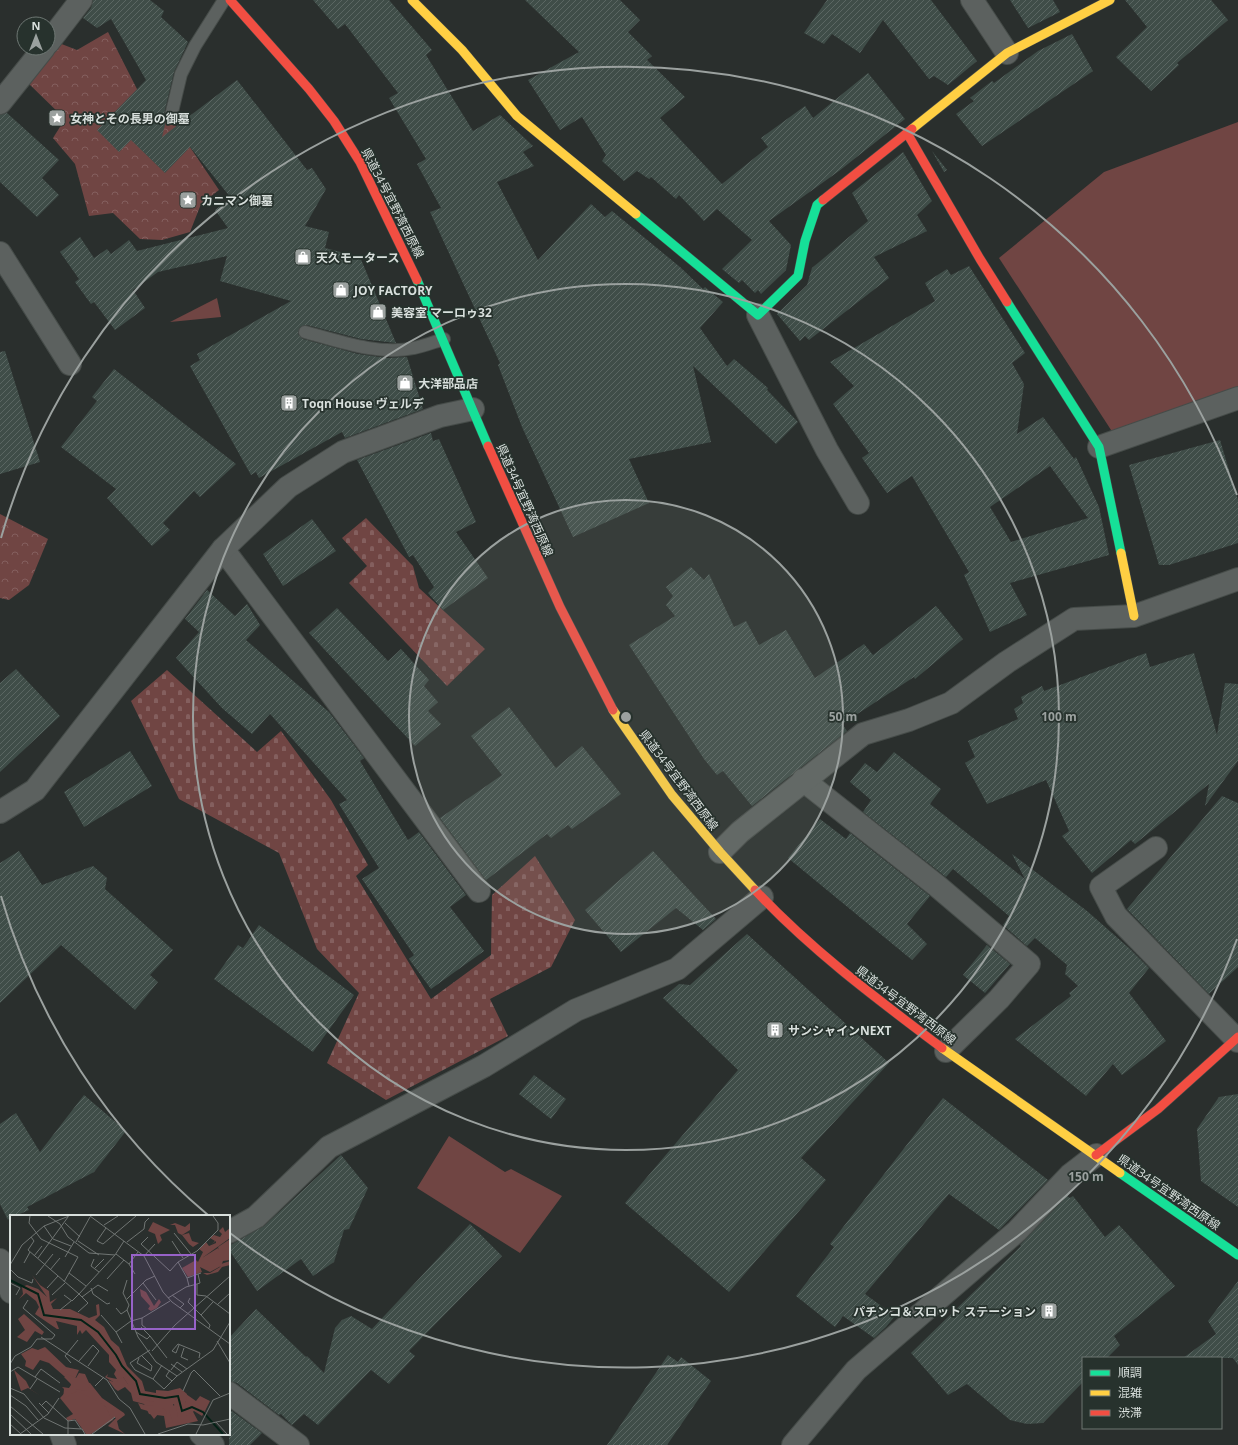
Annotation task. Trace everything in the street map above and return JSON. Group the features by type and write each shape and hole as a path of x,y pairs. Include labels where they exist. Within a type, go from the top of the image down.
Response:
{"street":[{"path":"56,33 81,0"},
{"path":"412,0 462,50 517,116 758,315 827,450 858,503"},
{"path":"972,0 1007,53"},
{"path":"758,315 798,276 805,241 817,205 1007,53 1110,0"},
{"name":"県道34号宜野湾西原線","path":"235,2 309,89 334,121 360,162 413,269 444,339 522,526 601,689 618,719 655,773 720,852 762,898 798,932 859,985 946,1051 1238,1255"},
{"path":"0,103 38,56"},
{"path":"908,133 980,259 1099,447 1134,616"},
{"path":"0,253 70,364"},
{"path":"1099,447 1238,398"},
{"path":"0,812 35,790 223,549 288,487 343,452 440,416 473,409"},
{"path":"223,549 479,891"},
{"path":"720,852 740,832 803,780 863,734 909,720 951,703 1007,662 1074,619 1134,616 1238,578"},
{"path":"803,780 936,885 1029,964 999,999 946,1051"},
{"path":"793,1445 856,1370 1017,1231 1070,1175 1158,1109 1237,1039 1116,916 1101,887 1156,848"},
{"path":"230,1231 256,1217 329,1147 484,1066 576,1010 677,970 762,898"},
{"path":"0,1260 8,1288"},
{"path":"230,1394 298,1445"},
{"path":"61,1435 65,1445"},
{"path":"202,1435 213,1445"}],"lane":[{"path":"171,116 181,74 195,46 235,2"},
{"path":"305,332 361,347 400,350 413,348 444,339"}],"green space":[{"path":"108,32 139,93 175,125 219,190 201,204 190,232 162,240 140,239 113,213 89,216 75,164 53,138 65,119 27,82 48,56 56,56 56,47 59,43 77,50"},
{"path":"1238,122 1238,391 1113,433 999,258 1104,172"},
{"path":"217,298 221,317 170,322"},
{"path":"0,514 48,539 29,585 9,600 0,598"},
{"path":"366,518 413,566 419,588 485,649 447,686 349,583 367,566 342,538"},
{"path":"167,670 257,752 281,731 331,800 368,865 356,876 431,999 491,955 492,895 535,856 575,920 551,967 490,999 508,1036 386,1100 327,1063 359,993 317,949 279,853 179,799 131,701"},
{"path":"449,1136 505,1172 511,1169 562,1196 520,1253 417,1188"}],"building":[{"path":"93,0 150,0 164,11 161,17 188,42 174,72 164,114 166,121 162,137 237,80 307,170 312,168 326,189 305,226 329,232 325,248 360,257 396,343 361,339 307,325 300,327 298,334 303,339 358,354 387,358 407,357 423,409 345,438 342,432 259,478 256,472 251,475 190,366 200,360 197,354 291,301 220,281 227,256 158,272 133,290 145,308 115,330 94,302 91,304 75,282 79,279 60,252 80,237 94,258 107,249 111,254 129,240 137,251 228,228 215,210 231,198 190,147 165,173 131,140 119,152 97,130 146,80 111,19 97,28 83,18 91,8"},
{"path":"313,0 389,0 432,50 426,55 473,131 500,115 533,146 523,152 534,166 497,182 538,260 591,204 605,217 612,211 680,267 703,289 705,287 723,302 700,328 727,366 734,359 768,388 767,390 798,422 776,444 693,366 711,442 629,459 649,503 573,537 522,427 498,365 500,363 430,212 441,208 417,164 426,159 389,98 398,93 345,24 338,29"},
{"path":"525,0 620,0 640,20 628,32 652,56 647,60 685,97 660,118 722,184 768,147 761,138 805,106 813,118 868,73 905,119 839,171 769,221 791,245 786,270 761,294 758,290 755,293 742,280 739,283 722,269 752,240 717,209 704,221 679,195 676,199 651,177 649,179 637,171 624,181 602,161 606,155 582,117 560,130 528,80 579,52"},
{"path":"827,0 931,0 977,61 948,85 934,76 929,79 883,20 860,53 832,34 824,44 804,33"},
{"path":"1010,0 1053,0 1060,12 1028,28"},
{"path":"1125,0 1211,0 1228,20 1177,63 1179,65 1151,91 1116,57 1147,27"},
{"path":"1072,34 1093,71 982,146 956,114 974,101 970,98 992,81 994,83 1038,51"},
{"path":"7,113 59,160 42,178 59,195 37,217 0,182 0,115"},
{"path":"932,151 947,170 944,172"},
{"path":"903,152 932,201 917,215 927,231 874,257 889,278 809,340 805,336 800,341 777,314 807,285 812,268 868,221 852,193"},
{"path":"969,266 1025,353 1012,363 1024,384 1017,434 1043,417 1074,459 1076,457 1099,507 1109,555 1010,583 1027,615 990,632 964,575 969,572 912,476 887,493 862,458 869,453 833,404 854,386 830,362 935,301 925,283 947,269 951,275","holes":["1050,466 1088,518 1011,542 990,507"]},
{"path":"5,351 40,462 0,474 0,352"},
{"path":"114,369 236,464 200,497 194,491 163,523 170,530 152,546 107,498 116,489 61,447 97,401 92,397"},
{"path":"431,433 433,441 439,439 476,522 456,532 488,578 443,610 428,593 434,587 413,555 409,557 357,460"},
{"path":"1220,440 1238,500 1238,543 1169,565 1159,565 1129,465"},
{"path":"312,519 336,551 283,586 263,554"},
{"path":"691,567 704,580 709,574 734,627 746,621 759,645 786,630 815,678 864,644 873,655 936,606 963,639 915,679 914,677 842,724 847,731 752,806 723,771 717,775 704,759 629,645 675,616 666,605 673,596 666,587"},
{"path":"207,590 235,616 247,604 260,625 246,640 329,712 364,758 360,761 408,840 419,832 466,895 450,907 484,951 431,989 409,959 414,955 362,879 379,868 339,804 347,800 270,714 252,734 222,708 176,658 199,632 185,619"},
{"path":"337,608 388,661 401,649 429,680 424,686 438,702 428,711 441,724 415,746 309,633"},
{"path":"1146,653 1150,667 1194,653 1217,735 1225,683 1238,684 1238,761 1205,806 1209,784 1135,844 1131,840 1092,873 1062,836 1069,831 1046,780 987,804 965,763 975,757 968,741 1018,719 1014,709 1023,703 1021,697 1042,686 1044,691"},
{"path":"16,669 60,716 0,772 0,683"},
{"path":"509,707 556,768 582,746 621,794 572,829 568,825 551,838 547,834 486,880 440,818 502,775 471,736"},
{"path":"130,751 152,786 84,827 64,792"},
{"path":"894,752 941,789 930,804 1025,879 1012,854 1087,911 1149,968 1129,993 1166,1041 1122,1075 1113,1064 1086,1096 1015,1039 1071,996 1069,993 1078,986 1065,974 1067,965 1035,938 1027,946 1003,925 1009,916 953,869 946,877 863,812 871,800 850,782 865,763 877,772"},
{"path":"1222,796 1238,803 1238,967 1209,994 1127,909"},
{"path":"820,819 846,839 850,833 930,896 907,924 927,944 912,960 788,858"},
{"path":"19,851 42,885 93,866 107,878 105,889 173,950 150,975 158,982 135,1010 61,945 0,1003 0,863"},
{"path":"653,851 716,919 703,930 676,908 621,952 585,910"},
{"path":"259,925 354,995 313,1052 214,979 238,945 243,948"},
{"path":"747,934 889,1063 801,1158 826,1180 729,1292 625,1203 738,1070 663,998 679,984 690,985"},
{"path":"987,945 1010,964 985,993 963,975"},
{"path":"534,1075 566,1099 551,1119 519,1094"},
{"path":"1238,1094 1238,1207 1201,1181 1197,1129 1219,1097"},
{"path":"84,1095 126,1131 94,1172 27,1207 29,1210 17,1215 10,1215 8,1220 0,1204 0,1124 16,1113 40,1152"},
{"path":"943,1098 1048,1180 999,1230 949,1194 865,1294 895,1316 886,1327 874,1338 843,1316 835,1327 796,1296 834,1247 830,1244"},
{"path":"341,1155 368,1188 349,1229 344,1230 334,1262 313,1276 301,1259 257,1291 230,1251 230,1245 264,1226"},
{"name":"パチンコ＆スロット ステーション","path":"1067,1196 1070,1198 1073,1196 1105,1237 1119,1225 1175,1286 1114,1336 1120,1345 1108,1357 1082,1357 1082,1383 1043,1423 1027,1424 1010,1420 967,1384 948,1395 911,1353 1021,1246 1020,1245"},
{"path":"470,1224 502,1256 409,1351 415,1356 389,1384 371,1370 318,1425 304,1414 292,1425 281,1414 279,1415 237,1383 230,1381 230,1337 256,1309 324,1373 335,1328 342,1320 351,1316 372,1329"},
{"path":"1238,1281 1238,1365 1233,1358 1184,1357 1216,1334 1208,1321"},
{"path":"668,1355 678,1362 681,1357 711,1381 667,1445 607,1445"},
{"path":"230,1410 262,1433 250,1445 229,1445"}],"traffic: fast":[{"path":"636,214 758,315 798,276 805,241 817,205 823,200"},
{"path":"417,280 488,446"},
{"path":"1007,302 1099,447 1121,553"},
{"path":"1120,1173 1238,1255"}],"traffic: slow":[{"path":"412,0 462,50 517,116 636,214"},
{"path":"912,129 1007,53 1110,0"},
{"path":"1121,553 1134,616"},
{"path":"613,710 672,795 720,852 755,890"},
{"path":"942,1048 1120,1173"}],"traffic: jam":[{"path":"230,0 309,89 334,121 360,162 417,280"},
{"path":"912,129 907,133 980,259 1007,302"},
{"path":"823,200 907,133"},
{"path":"488,446 560,607 613,710"},
{"path":"755,890 776,912 845,973 942,1048"},
{"path":"1096,1155 1158,1109 1238,1037"}],"place":[{"name":"女神とその長男の御墓","path":"57,118"},
{"name":"カニマン御墓","path":"188,200"},
{"name":"天久モータース","path":"303,257"},
{"name":"JOY FACTORY","path":"341,290"},
{"name":"美容室 マーロゥ32","path":"378,312"},
{"name":"大洋部品店","path":"405,383"},
{"name":"Toqn House ヴェルデ","path":"289,403"},
{"name":"サンシャインNEXT","path":"775,1030"},
{"name":"パチンコ＆スロット ステーション","path":"1049,1311"}]}
